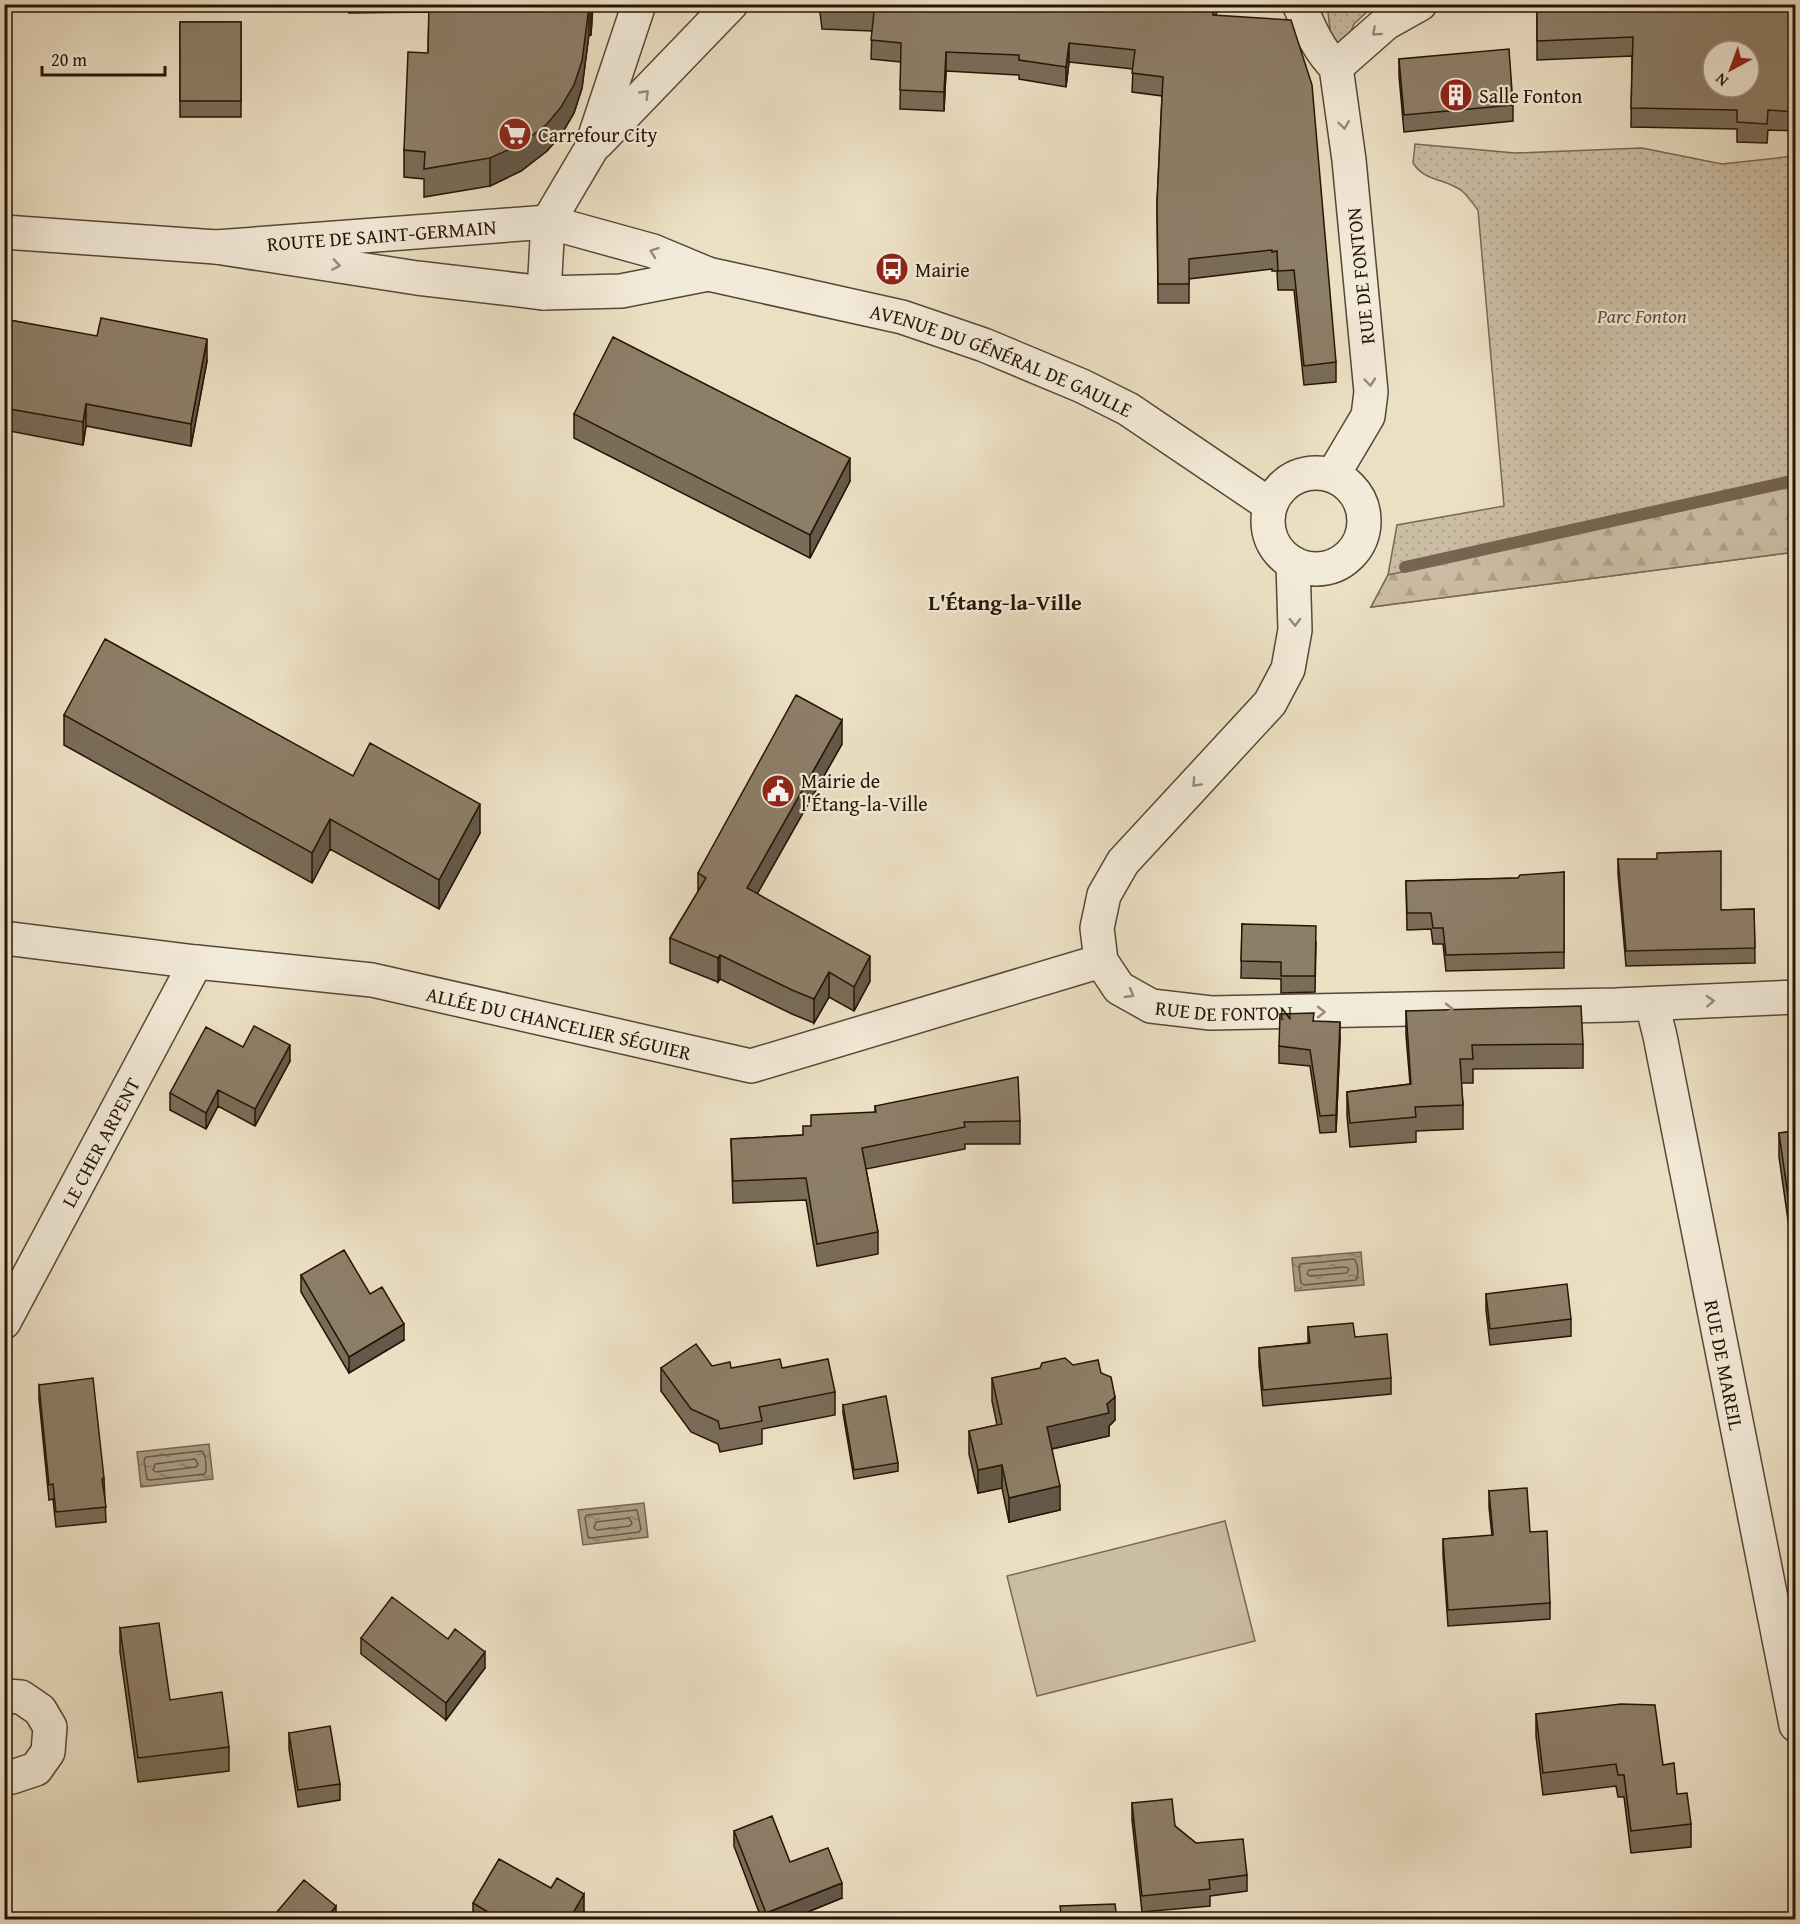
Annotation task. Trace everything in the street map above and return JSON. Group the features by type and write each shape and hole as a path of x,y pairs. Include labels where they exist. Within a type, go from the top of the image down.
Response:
{"street":[{"path":"544,293 548,222 590,151 639,4"},
{"path":"590,151 731,4"},
{"path":"1299,4 1312,35 1326,58 1336,67 1386,23 1420,4"},
{"name":"RUE DE FONTON","path":"1333,475 1368,416 1371,392 1349,160 1336,67"},
{"name":"ROUTE DE SAINT-GERMAIN","path":"216,247 548,222"},
{"name":"AVENUE DU GÉNÉRAL DE GAULLE","path":"548,222 653,251 708,274 902,317 995,350 1082,386 1128,409 1270,505"},
{"name":"ROUTE DE SAINT-GERMAIN","path":"4,232 216,247 417,278 544,293"},
{"name":"AVENUE DU GÉNÉRAL DE GAULLE","path":"544,293 621,291 708,274"},
{"path":"1320,472 1333,475 1346,482 1356,493 1363,506 1364,531 1358,545 1349,557 1336,565 1322,569 1307,568 1293,563 1283,556 1270,537 1268,526 1270,505 1274,496 1284,484 1295,477 1320,472"},
{"name":"RUE DE FONTON","path":"1293,563 1295,630 1288,669 1270,703 1123,862 1104,895 1096,928 1101,961 1119,988 1151,1006 1211,1013 1652,1004 1796,997"},
{"name":"ALLÉE DU CHANCELIER SÉGUIER","path":"4,938 196,962 372,980 751,1066 1101,961"},
{"name":"LE CHER ARPENT","path":"4,1322 196,962"},
{"name":"RUE DE MAREIL","path":"1652,1004 1796,1725"},
{"path":"4,1696 21,1697 40,1710 50,1727 48,1752 36,1769 12,1777 4,1776"}],"green space":[{"path":"1327,5 1374,5 1354,24 1344,48 1332,45"},
{"name":"Parc Fonton","path":"1415,144 1515,153 1642,148 1722,164 1795,156 1795,552 1371,607 1388,575 1397,525 1504,506 1478,210 1462,191 1423,174 1418,169 1413,163"},
{"path":"1795,486 1795,552 1371,607 1388,575"},
{"path":"1225,1521 1255,1641 1037,1696 1007,1576"}],"water":[{"path":"1361,1252 1364,1285 1295,1291 1292,1258"},
{"path":"209,1444 213,1479 141,1487 137,1452"},
{"path":"644,1503 648,1537 583,1545 578,1510"}],"building":[{"path":"429,4 591,4 582,61 574,85 561,107 547,124 521,144 490,158 424,169 425,152 404,150 408,52 428,53"},
{"path":"821,4 1214,4 1213,15 1291,20 1312,85 1336,362 1304,366 1294,270 1278,271 1277,251 1189,259 1189,284 1158,284 1157,203 1163,77 1132,73 1135,50 1069,43 1066,67 1019,60 1019,55 946,52 944,92 900,90 901,43 871,40 874,12 822,10"},
{"path":"1537,4 1796,4 1796,112 1768,110 1767,124 1737,122 1737,110 1631,108 1633,37 1537,41"},
{"path":"180,22 241,22 241,101 180,101"},
{"name":"Salle Fonton","path":"1509,49 1513,105 1404,115 1399,59"},
{"path":"101,318 207,339 191,424 86,404 83,422 4,408 4,319 97,336"},
{"path":"613,337 850,458 810,535 574,414"},
{"path":"105,639 353,776 370,743 480,804 439,880 330,819 312,853 64,715"},
{"path":"796,695 842,720 747,888 870,956 854,987 829,972 814,999 720,955 718,958 670,938 706,878 698,873"},
{"path":"1796,812 1796,840 1789,813"},
{"path":"1721,851 1721,910 1754,909 1755,948 1626,951 1618,859 1657,859 1657,853"},
{"path":"1564,872 1564,952 1446,955 1443,928 1433,928 1431,913 1407,913 1406,881 1518,878 1520,875"},
{"path":"1242,924 1316,926 1315,976 1281,976 1281,962 1241,961"},
{"path":"1581,1006 1583,1044 1472,1045 1473,1059 1460,1059 1463,1105 1415,1107 1416,1117 1350,1123 1347,1092 1411,1084 1406,1011"},
{"path":"1314,1013 1313,1021 1340,1022 1336,1115 1320,1116 1310,1050 1279,1046 1280,1014"},
{"path":"254,1026 290,1045 255,1109 218,1090 206,1113 170,1093 206,1027 243,1047"},
{"path":"1018,1077 1020,1121 964,1122 965,1127 862,1148 878,1232 817,1244 806,1178 733,1181 731,1139 803,1135 803,1126 811,1126 811,1115 876,1112 875,1106"},
{"path":"1796,1131 1796,1216 1794,1203 1789,1203 1779,1133"},
{"path":"344,1250 370,1294 382,1287 404,1324 349,1357 301,1275"},
{"path":"1567,1284 1571,1319 1490,1329 1486,1294"},
{"path":"1353,1323 1355,1337 1387,1334 1391,1378 1263,1390 1259,1348 1310,1343 1308,1327"},
{"path":"696,1344 712,1366 730,1362 731,1368 780,1359 782,1368 828,1359 835,1392 759,1407 762,1421 720,1429 718,1421 691,1409 661,1368"},
{"path":"1065,1358 1073,1365 1098,1360 1101,1373 1111,1377 1115,1397 1107,1404 1109,1413 1047,1427 1060,1486 1009,1498 1002,1465 978,1470 969,1431 1002,1424 992,1378 1040,1368 1042,1363"},
{"path":"93,1378 106,1507 56,1512 53,1484 49,1485 39,1385"},
{"path":"886,1396 898,1463 854,1470 843,1405"},
{"path":"1527,1488 1530,1532 1547,1531 1550,1603 1448,1610 1443,1539 1493,1535 1489,1491"},
{"path":"392,1597 448,1639 455,1629 485,1652 446,1703 361,1638"},
{"path":"159,1623 170,1700 222,1692 229,1747 138,1758 120,1628"},
{"path":"1621,1704 1655,1705 1663,1765 1674,1763 1677,1794 1687,1793 1691,1824 1631,1831 1624,1775 1618,1775 1616,1764 1543,1773 1536,1714"},
{"path":"330,1726 340,1784 298,1790 289,1733"},
{"path":"1172,1799 1175,1826 1196,1843 1243,1839 1247,1875 1209,1880 1210,1889 1142,1896 1132,1803"},
{"path":"772,1816 790,1862 828,1848 842,1883 766,1913 734,1831"},
{"path":"499,1859 551,1888 557,1878 584,1894 569,1920 501,1920 473,1903"},
{"path":"304,1880 336,1906 325,1920 270,1920"},
{"path":"1115,1904 1117,1920 1062,1920 1060,1906"}],"waterway":[{"path":"1405,567 1796,480"}],"place":[{"name":"Salle Fonton","path":"1456,95"},
{"name":"Carrefour City","path":"515,134"},
{"name":"Mairie","path":"892,269"},
{"name":"Mairie de l'Étang-la-Ville","path":"778,791"}],"district":[{"name":"L'Étang-la-Ville","path":"1005,602"}]}
